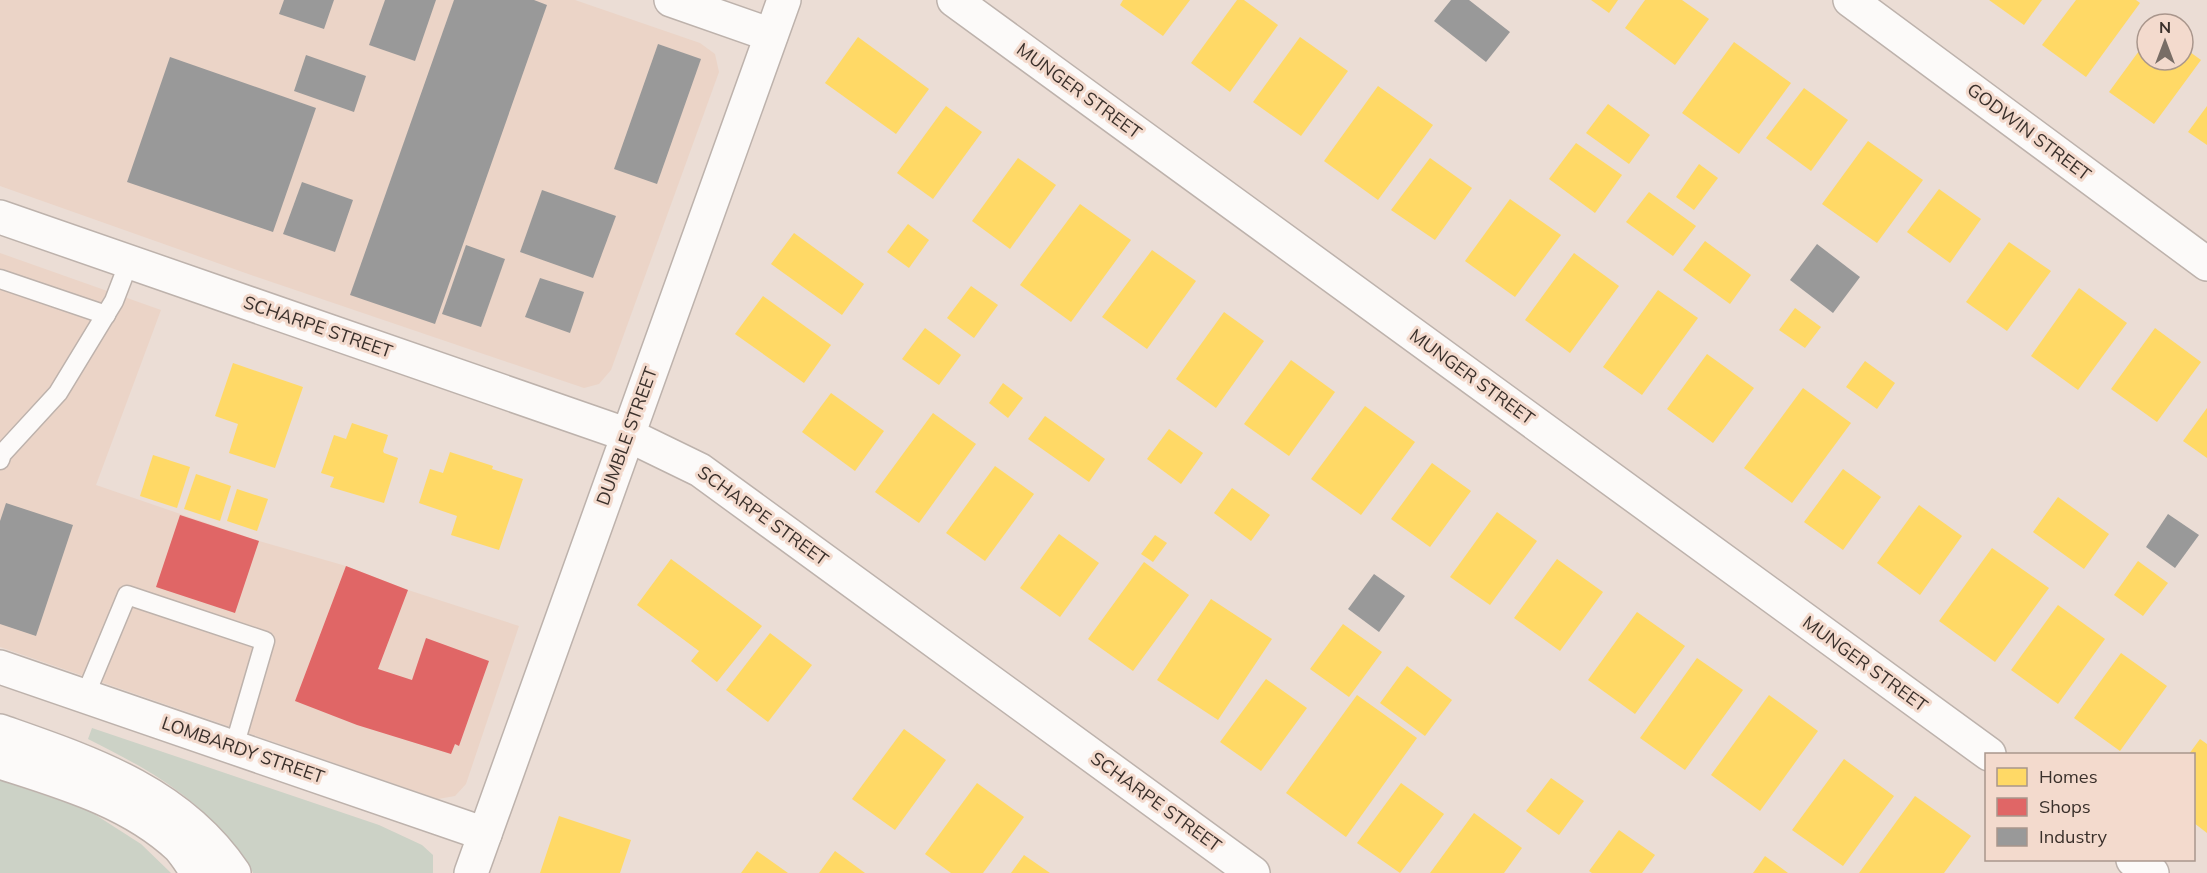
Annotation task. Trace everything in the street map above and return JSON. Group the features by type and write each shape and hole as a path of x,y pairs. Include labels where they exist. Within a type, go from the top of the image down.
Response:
{"main road":[{"path":"671,0 771,35"},
{"name":"DUMBLE STREET","path":"471,873 783,0"},
{"name":"MUNGER STREET","path":"954,0 1988,753"},
{"name":"GODWIN STREET","path":"1850,0 2207,264"},
{"name":"SCHARPE STREET","path":"0,217 628,435 700,470 1253,873"},
{"name":"LOMBARDY STREET","path":"0,667 485,834"},
{"path":"0,731 77,773 179,848 198,873"},
{"path":"0,762 132,783 179,814 223,856 234,873"},
{"path":"2134,861 2152,873"}],"lane":[{"path":"0,459 58,393 114,300 129,261"},
{"path":"0,279 105,315"},
{"path":"85,696 127,595 266,641 234,747"}],"shaded area":[{"path":"0,0 575,0 700,43 715,54 719,72 611,370 599,384 584,388 257,277 0,186"},
{"path":"0,253 161,310 96,485 259,541 346,566 408,590 519,626 466,784 455,796 438,799 0,647"},
{"path":"92,728 379,825 422,845 433,855 433,873 253,873 235,847 203,812 168,784 88,739"},
{"path":"0,780 88,810 141,844 171,873 0,873"}],"building: Homes":[{"path":"1123,0 1190,0 1163,36 1120,5"},
{"path":"1237,0 1244,0 1278,25 1230,92 1191,63"},
{"path":"1591,0 1618,0 1609,13"},
{"path":"1645,0 1682,0 1709,19 1675,65 1625,28"},
{"path":"1989,0 2042,0 2024,25"},
{"path":"2076,0 2136,0 2140,3 2086,77 2042,45"},
{"path":"858,37 929,89 896,134 825,83"},
{"path":"1300,37 1348,71 1301,136 1253,102"},
{"path":"1734,42 1791,83 1739,154 1682,113"},
{"path":"2135,56 2135,72 2192,72 2154,124 2109,92"},
{"path":"2195,56 2201,60 2195,68"},
{"path":"1378,86 1433,125 1378,200 1324,161"},
{"path":"1804,88 1848,120 1811,171 1766,138"},
{"path":"1608,104 1650,135 1629,164 1586,133"},
{"path":"946,106 982,132 933,199 897,173"},
{"path":"2207,106 2207,145 2188,132"},
{"path":"1868,141 1923,180 1877,243 1822,204"},
{"path":"1576,143 1622,175 1595,213 1549,179"},
{"path":"1018,158 1056,185 1010,249 972,221"},
{"path":"1430,158 1472,188 1435,240 1391,210"},
{"path":"1699,164 1718,178 1694,210 1676,197"},
{"path":"1939,189 1981,219 1950,263 1907,232"},
{"path":"1649,192 1696,226 1673,256 1626,222"},
{"path":"1510,199 1561,235 1515,297 1465,261"},
{"path":"1080,204 1131,240 1071,322 1020,285"},
{"path":"908,224 929,240 909,268 887,252"},
{"path":"794,233 864,284 842,315 771,264"},
{"path":"1705,241 1751,275 1730,304 1683,270"},
{"path":"2009,242 2051,271 2007,331 1966,302"},
{"path":"1152,250 1196,281 1147,349 1102,317"},
{"path":"1574,253 1619,286 1570,353 1525,320"},
{"path":"971,286 998,305 974,338 947,318"},
{"path":"2079,288 2127,323 2078,390 2031,356"},
{"path":"1658,290 1698,318 1642,395 1603,367"},
{"path":"763,296 831,345 804,383 735,334"},
{"path":"1795,308 1821,327 1805,348 1779,330"},
{"path":"1224,312 1264,341 1216,408 1176,379"},
{"path":"925,328 961,355 939,385 902,359"},
{"path":"2155,328 2201,362 2157,422 2111,389"},
{"path":"1707,354 1754,388 1713,443 1667,409"},
{"path":"1291,360 1335,392 1289,456 1244,424"},
{"path":"1865,361 1895,383 1877,409 1846,387"},
{"path":"233,363 303,387 275,468 229,453 238,424 215,416"},
{"path":"1003,383 1023,398 1008,418 989,403"},
{"path":"1803,388 1851,423 1792,503 1744,468"},
{"path":"831,393 884,431 855,471 802,432"},
{"path":"1365,406 1415,442 1361,515 1311,479"},
{"path":"2207,408 2207,458 2183,441"},
{"path":"933,413 976,444 919,523 875,492"},
{"path":"1045,416 1105,459 1089,482 1028,439"},
{"path":"352,423 388,435 383,451 398,458 384,503 330,487 334,477 321,473 334,435 346,439"},
{"path":"1169,429 1203,453 1181,484 1147,459"},
{"path":"450,452 523,479 499,550 451,535 457,516 419,503 430,469 443,473"},
{"path":"153,455 190,467 177,508 140,496"},
{"path":"1432,463 1471,491 1430,547 1391,519"},
{"path":"995,466 1034,494 985,561 946,533"},
{"path":"1843,469 1881,497 1843,550 1804,522"},
{"path":"196,474 231,486 220,521 184,509"},
{"path":"1232,488 1270,515 1251,541 1214,513"},
{"path":"237,489 268,499 257,531 227,521"},
{"path":"2058,497 2109,534 2084,569 2033,532"},
{"path":"1919,505 1962,536 1920,595 1877,563"},
{"path":"1497,512 1537,541 1490,605 1450,577"},
{"path":"1059,534 1099,563 1060,617 1020,588"},
{"path":"1155,535 1167,543 1153,562 1141,554"},
{"path":"1992,548 2049,588 1995,662 1939,621"},
{"path":"671,559 762,626 717,682 691,661 699,651 637,605"},
{"path":"1557,559 1603,592 1560,651 1514,618"},
{"path":"2138,561 2168,583 2143,616 2114,595"},
{"path":"1144,562 1189,595 1133,671 1088,639"},
{"path":"1211,599 1272,639 1218,720 1157,680"},
{"path":"2058,605 2105,639 2058,704 2011,670"},
{"path":"1637,612 1685,646 1635,714 1588,680"},
{"path":"1343,624 1382,652 1349,697 1310,669"},
{"path":"770,633 812,665 768,722 726,690"},
{"path":"2121,653 2167,686 2120,751 2074,718"},
{"path":"1697,658 1743,690 1685,770 1640,738"},
{"path":"1407,666 1452,700 1425,736 1380,703"},
{"path":"1266,679 1307,708 1261,771 1220,742"},
{"path":"1357,695 1417,738 1346,837 1286,793"},
{"path":"1769,695 1818,731 1760,811 1711,775"},
{"path":"904,729 946,760 895,830 852,799"},
{"path":"2200,739 2207,744 2207,833 2195,824 2195,753 2190,753"},
{"path":"1844,759 1894,796 1843,866 1792,830"},
{"path":"1551,778 1584,801 1559,835 1526,811"},
{"path":"977,783 1024,817 983,873 951,873 925,854"},
{"path":"1401,783 1444,814 1400,873 1357,843"},
{"path":"1915,796 1971,836 1944,873 1859,873"},
{"path":"1474,813 1522,848 1504,873 1430,873"},
{"path":"559,816 631,840 620,873 540,873"},
{"path":"1619,830 1655,855 1642,873 1592,873 1589,871"},
{"path":"757,851 788,873 741,873"},
{"path":"835,851 865,873 819,873"},
{"path":"1024,855 1050,873 1011,873"},
{"path":"1765,856 1788,873 1753,873"}],"building: Shops":[{"path":"180,515 259,541 235,613 156,587"},
{"path":"346,566 408,590 378,669 412,680 426,638 489,661 459,746 455,744 451,754 357,725 295,701"}],"building: Industry":[{"path":"284,0 334,0 324,29 279,14"},
{"path":"385,0 436,0 415,61 369,45"},
{"path":"454,0 534,0 547,5 435,324 350,295"},
{"path":"1451,0 1469,0 1510,32 1486,62 1434,21"},
{"path":"658,44 701,59 657,184 614,169"},
{"path":"306,55 366,76 354,112 294,91"},
{"path":"170,57 316,108 273,232 127,182"},
{"path":"302,182 353,200 335,252 283,234"},
{"path":"542,190 616,216 593,278 520,252"},
{"path":"1817,244 1860,277 1833,313 1790,280"},
{"path":"466,245 505,259 481,327 442,314"},
{"path":"540,278 584,292 570,333 525,317"},
{"path":"6,503 73,525 36,636 0,624 0,521"},
{"path":"2168,514 2199,535 2175,568 2146,547"},
{"path":"1374,574 1405,596 1379,632 1348,609"}]}
